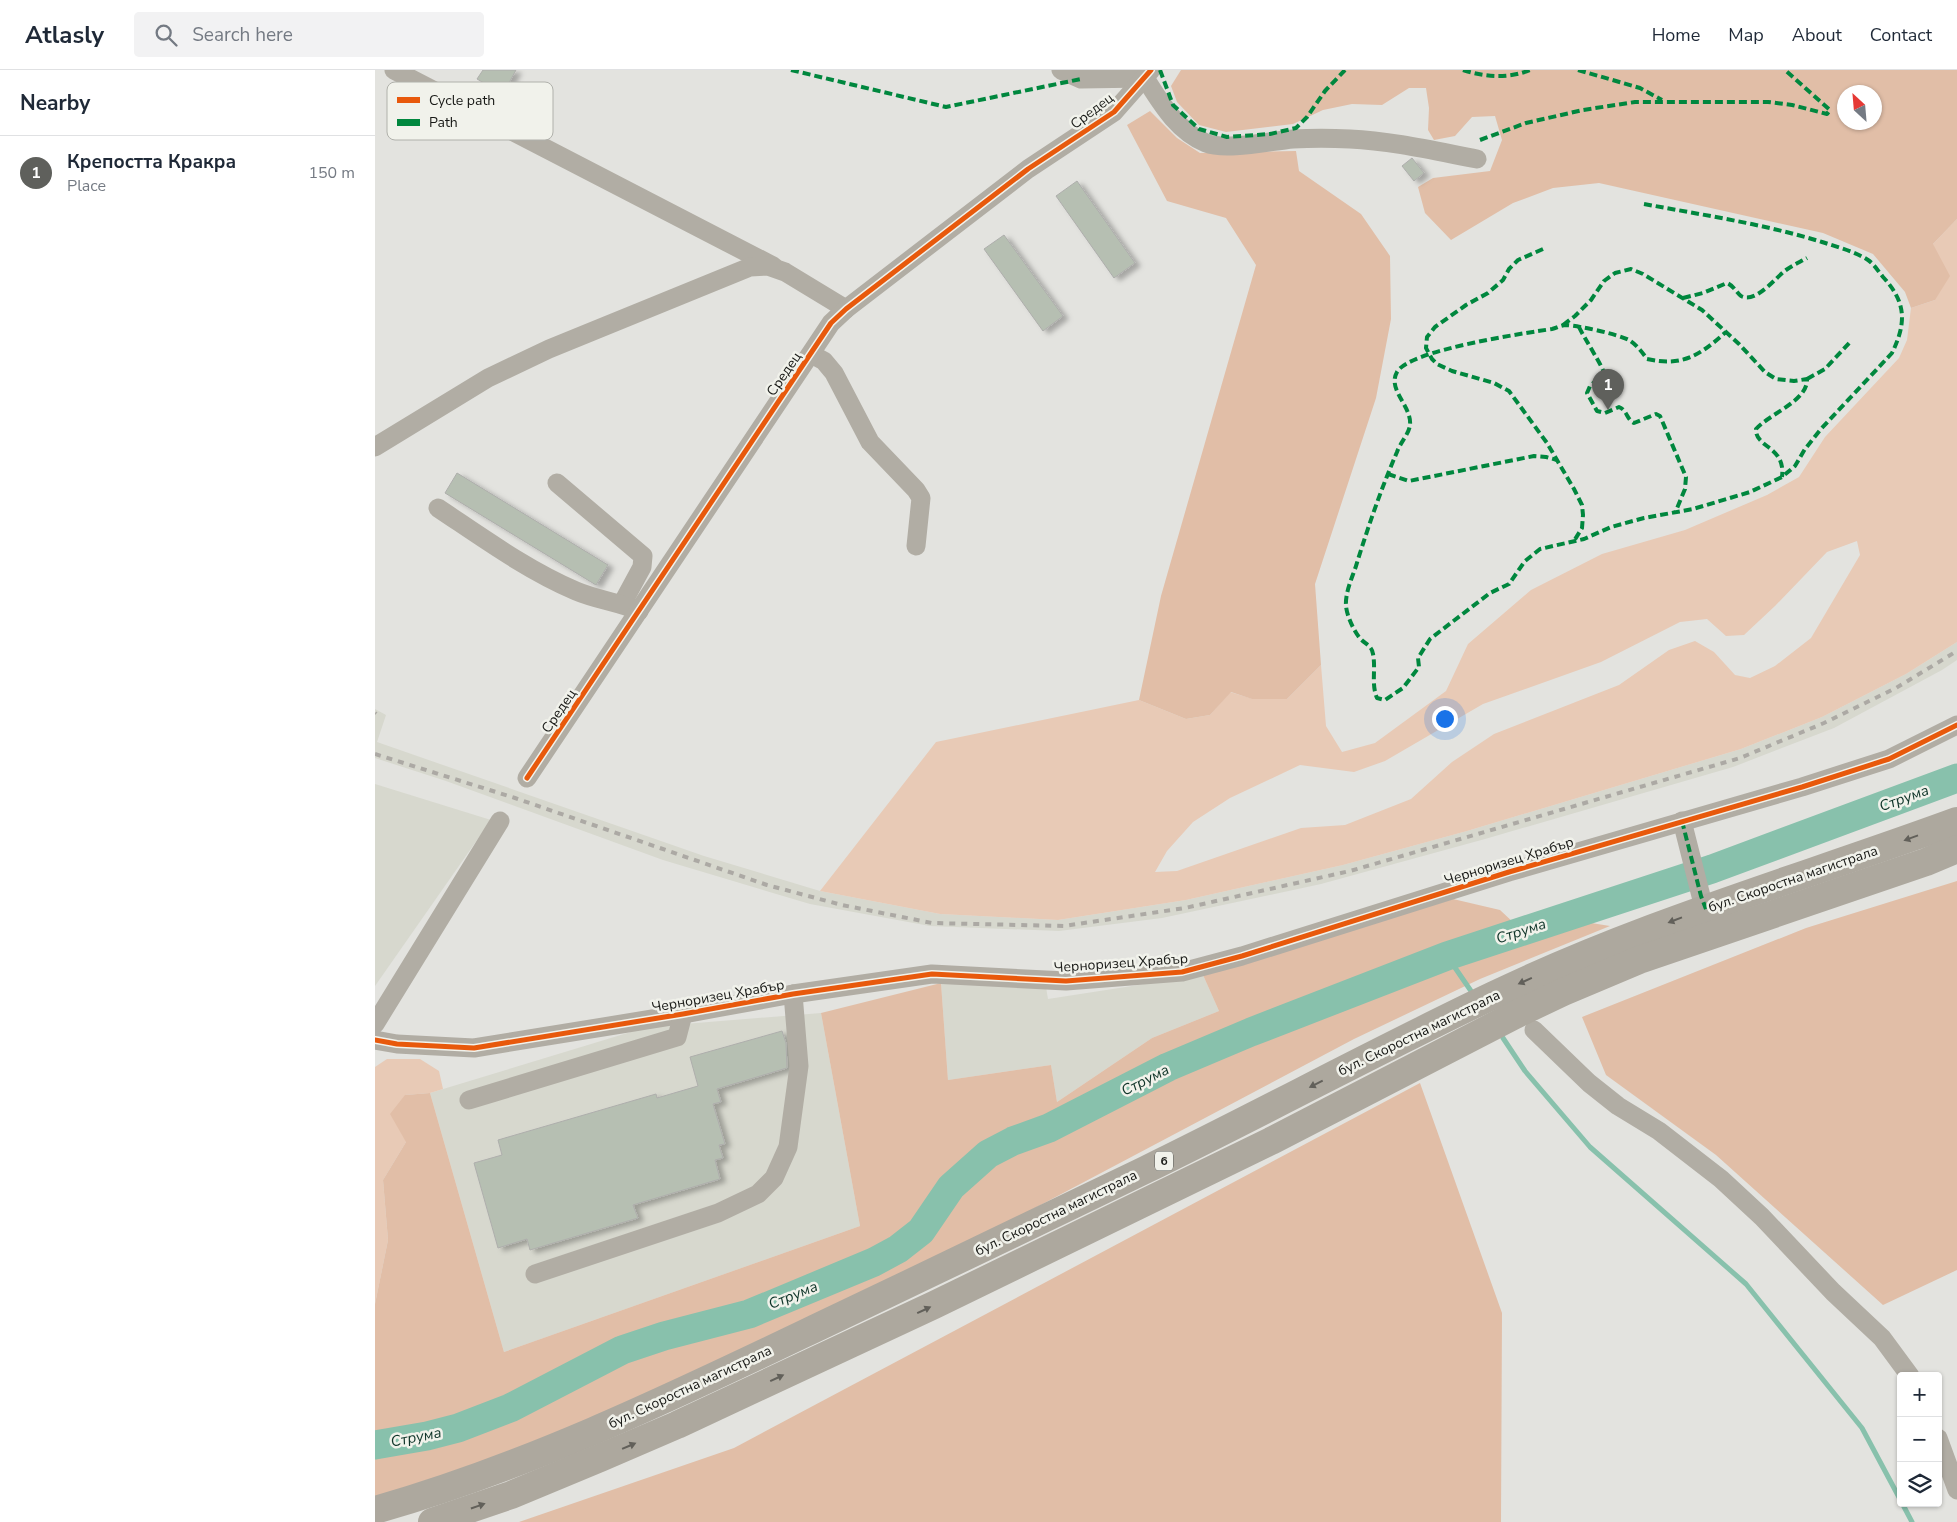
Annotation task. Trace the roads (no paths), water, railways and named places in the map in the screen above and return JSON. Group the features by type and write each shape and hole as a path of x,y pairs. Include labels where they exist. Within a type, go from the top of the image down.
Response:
{"highway":[{"name":"бул. Скоростна магистрала","path":"375,1510 503,1468 621,1420 1147,1169 1497,993 1587,953 1703,903 1827,868 1957,821"},
{"name":"бул. Скоростна магистрала","path":"432,1522 511,1495 677,1425 943,1301 1271,1141 1563,992 1639,960 1957,850"},
{"path":"1396,1077 1509,1027 1521,1025 1534,1030 1535,1018 1539,1010 1563,992"}],"street":[{"path":"394,70 417,82"},
{"path":"1061,70 1081,79 1148,74 1169,115 1191,135 1208,144 1225,146 1294,139 1351,139 1397,144 1477,159"},
{"name":"Средец","path":"527,778 630,608 811,354 831,323 846,309 1028,169 1114,112 1148,74"},
{"path":"528,140 785,272 846,309"},
{"path":"375,447 488,378 549,349 750,268 768,266 785,272"},
{"path":"811,354 824,361 834,373 870,442 916,490 921,498 916,546"},
{"path":"438,508 525,566 577,592 630,608 642,567 643,556 557,484"},
{"name":"Черноризец Храбър","path":"375,1040 397,1044 474,1048 793,994 932,974 1066,981 1181,972 1242,956 1509,872 1684,829 1802,786 1889,759 1957,725"},
{"path":"375,1024 500,820"},
{"path":"1684,829 1703,903"},
{"path":"535,1274 718,1213 758,1194 774,1178 788,1147 799,1066 793,994"},
{"path":"469,1100 677,1037 683,1014"},
{"path":"1534,1030 1589,1083 1618,1106 1659,1131 1728,1185 1762,1217 1833,1292 1882,1338 1907,1372"},
{"path":"1942,1449 1957,1490"}],"waterway":[{"name":"Струма","path":"375,1445 427,1436 458,1428 510,1408 622,1350 664,1336 749,1314 874,1262 898,1249 921,1231 951,1187 988,1154 1013,1141 1049,1128 1168,1067 1251,1032 1447,956 1712,869 1957,778"},
{"path":"1447,956 1471,991"},
{"path":"1503,1038 1525,1071 1590,1147 1746,1284 1862,1428 1897,1494"},
{"path":"1904,1507 1912,1522"}],"railway":[{"path":"375,754 515,798 767,885 842,905 932,923 1064,926 1185,908 1350,871 1740,758 1824,723 1896,688 1957,651"}],"place":[{"name":"Крепостта Кракра","path":"1608,410"}]}
